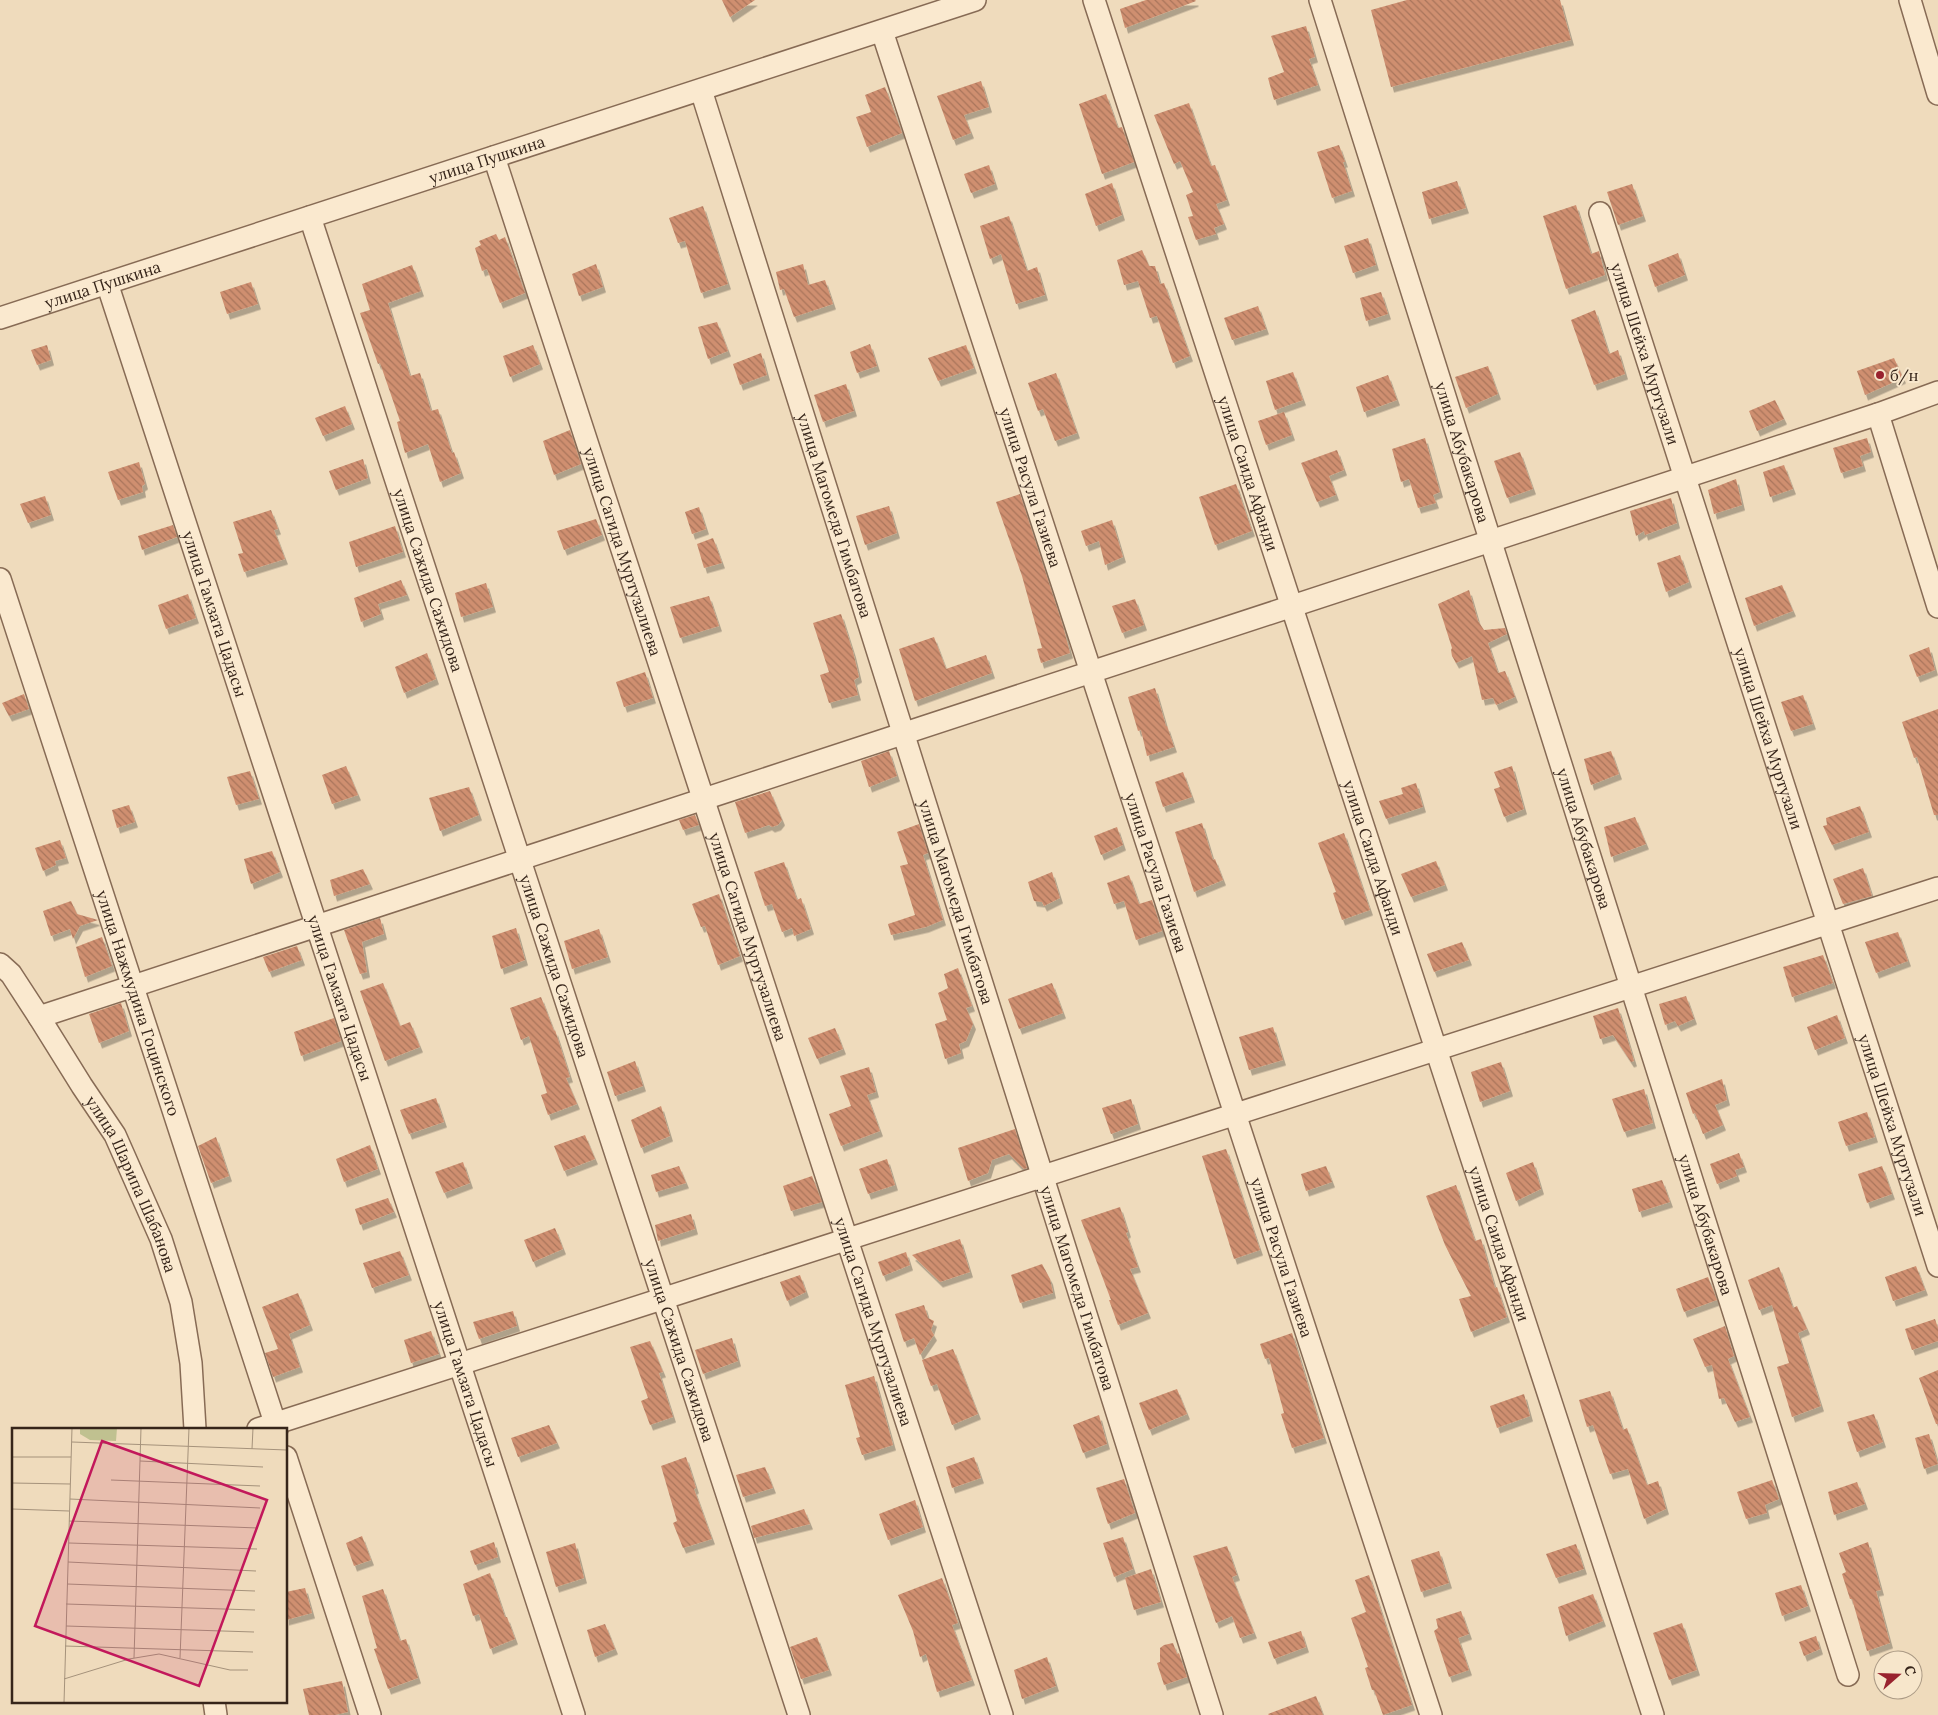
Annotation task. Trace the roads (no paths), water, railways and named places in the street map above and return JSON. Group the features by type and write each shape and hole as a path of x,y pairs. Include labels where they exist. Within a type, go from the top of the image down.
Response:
{"street":[{"name":"улица Пушкина","path":"0,318 975,0"},
{"name":"улица Саида Афанди","path":"1094,0 1653,1715"},
{"name":"улица Абубакарова","path":"1320,0 1848,1675"},
{"path":"1910,0 1938,94"},
{"name":"улица Расула Газиева","path":"882,31 1431,1715"},
{"name":"улица Магомеда Гимбатова","path":"702,90 1212,1715"},
{"name":"улица Сагида Муртузалиева","path":"494,157 1002,1715"},
{"name":"улица Шейха Муртузали","path":"1600,213 1938,1266"},
{"name":"улица Сажида Сажидова","path":"310,217 799,1715"},
{"name":"улица Гамзата Цадасы","path":"107,283 574,1715"},
{"path":"39,1017 1685,478 1878,414 1938,392"},
{"path":"1878,414 1938,607"},
{"name":"улица Нажмудина Гоцинского","path":"0,579 133,986 270,1427"},
{"path":"270,1427 459,1364 1938,888"},
{"name":"улица Шарипа Шабанова","path":"0,964 11,974 115,1135 161,1239 181,1302 191,1363 195,1428"},
{"path":"288,1462 370,1715"},
{"path":"214,1702 216,1715"}],"place":[{"name":"б/н","path":"1880,375"}]}
